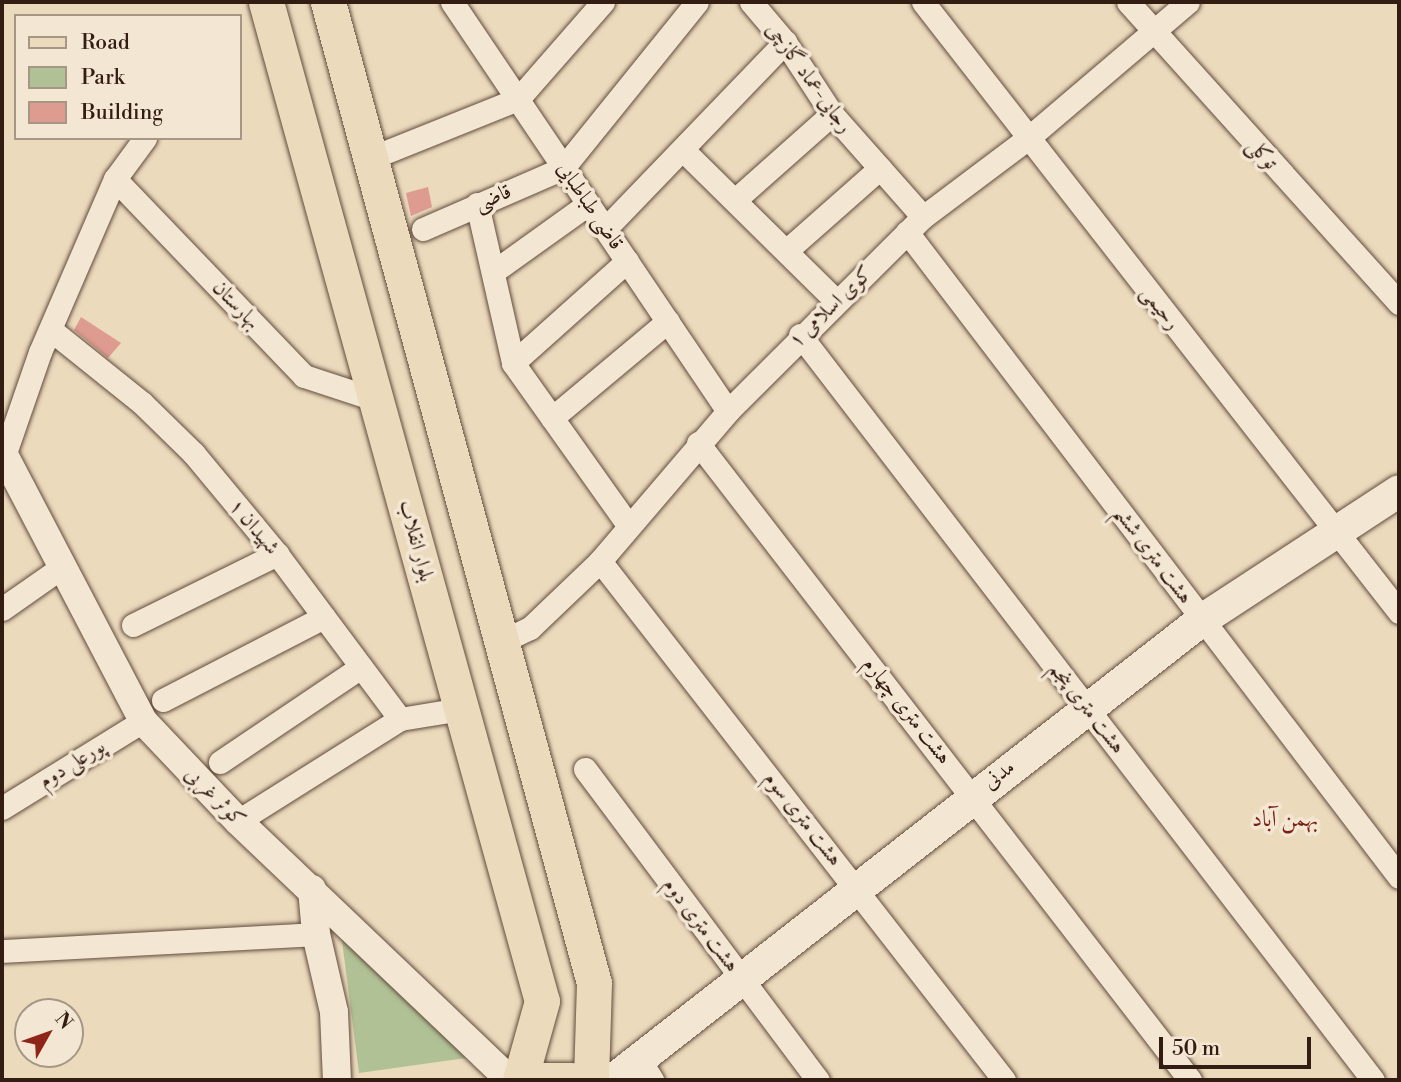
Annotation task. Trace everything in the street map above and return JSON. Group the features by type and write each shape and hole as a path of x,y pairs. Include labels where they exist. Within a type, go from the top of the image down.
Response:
{"main road":[{"name":"بلوار انقلاب","path":"266,2 542,1001 520,1080"},
{"path":"328,2 594,983 590,1080"},
{"name":"مدنی","path":"613,1080 645,1070 740,978 1202,620 1399,491"},
{"path":"529,1080 571,1080"}],"street":[{"name":"قاضی طباطبایی","path":"452,2 728,411"},
{"path":"371,158 518,100 603,2"},
{"path":"563,167 696,2"},
{"name":"رجایی-عماد گازچی","path":"751,2 785,42 832,114 880,168 915,225"},
{"name":"رحیمی","path":"923,2 1027,139 1399,612"},
{"name":"توکلی","path":"1128,2 1153,35 1399,303"},
{"name":"کوی اسلامی ۱","path":"503,640 530,628 600,561 728,411 800,335 915,225 1027,139 1153,35 1188,2"},
{"path":"605,229 684,150 785,42"},
{"path":"734,200 832,114"},
{"path":"3,454 51,330 115,180 144,140"},
{"path":"684,150 836,301"},
{"name":"قاضی","path":"423,229 563,167"},
{"path":"786,251 880,168"},
{"name":"بهارستان","path":"115,180 304,376 377,400"},
{"path":"477,204 513,363 629,526"},
{"path":"493,272 588,204"},
{"name":"هشت متری ششم","path":"915,225 1202,620 1399,877"},
{"path":"513,363 627,261"},
{"path":"552,418 667,321"},
{"name":"شهیدان ۱","path":"51,330 142,402 194,454 277,554 400,719"},
{"name":"هشت متری پنجم","path":"800,335 1373,1080"},
{"name":"هشت متری چهارم","path":"698,443 1190,1080"},
{"name":"کوثر غربی","path":"3,454 142,720 238,821 510,1080"},
{"path":"133,625 277,554"},
{"name":"هشت متری سوم","path":"600,561 856,887 1003,1080"},
{"path":"2,609 62,566"},
{"path":"163,700 324,617"},
{"path":"220,762 361,667"},
{"path":"238,821 400,719 443,712"},
{"name":"پورعلی دوم","path":"2,808 142,720"},
{"name":"هشت متری دوم","path":"585,769 818,1080"},
{"path":"312,889 316,934 334,1012 337,1080"},
{"path":"2,951 316,934"}],"green space":[{"path":"341,933 466,1058 359,1073"}],"building":[{"path":"428,187 432,207 411,216 406,193"},
{"path":"81,317 121,343 108,358 74,330"}],"district":[{"name":"بهمن آباد","path":"1285,819"}]}
